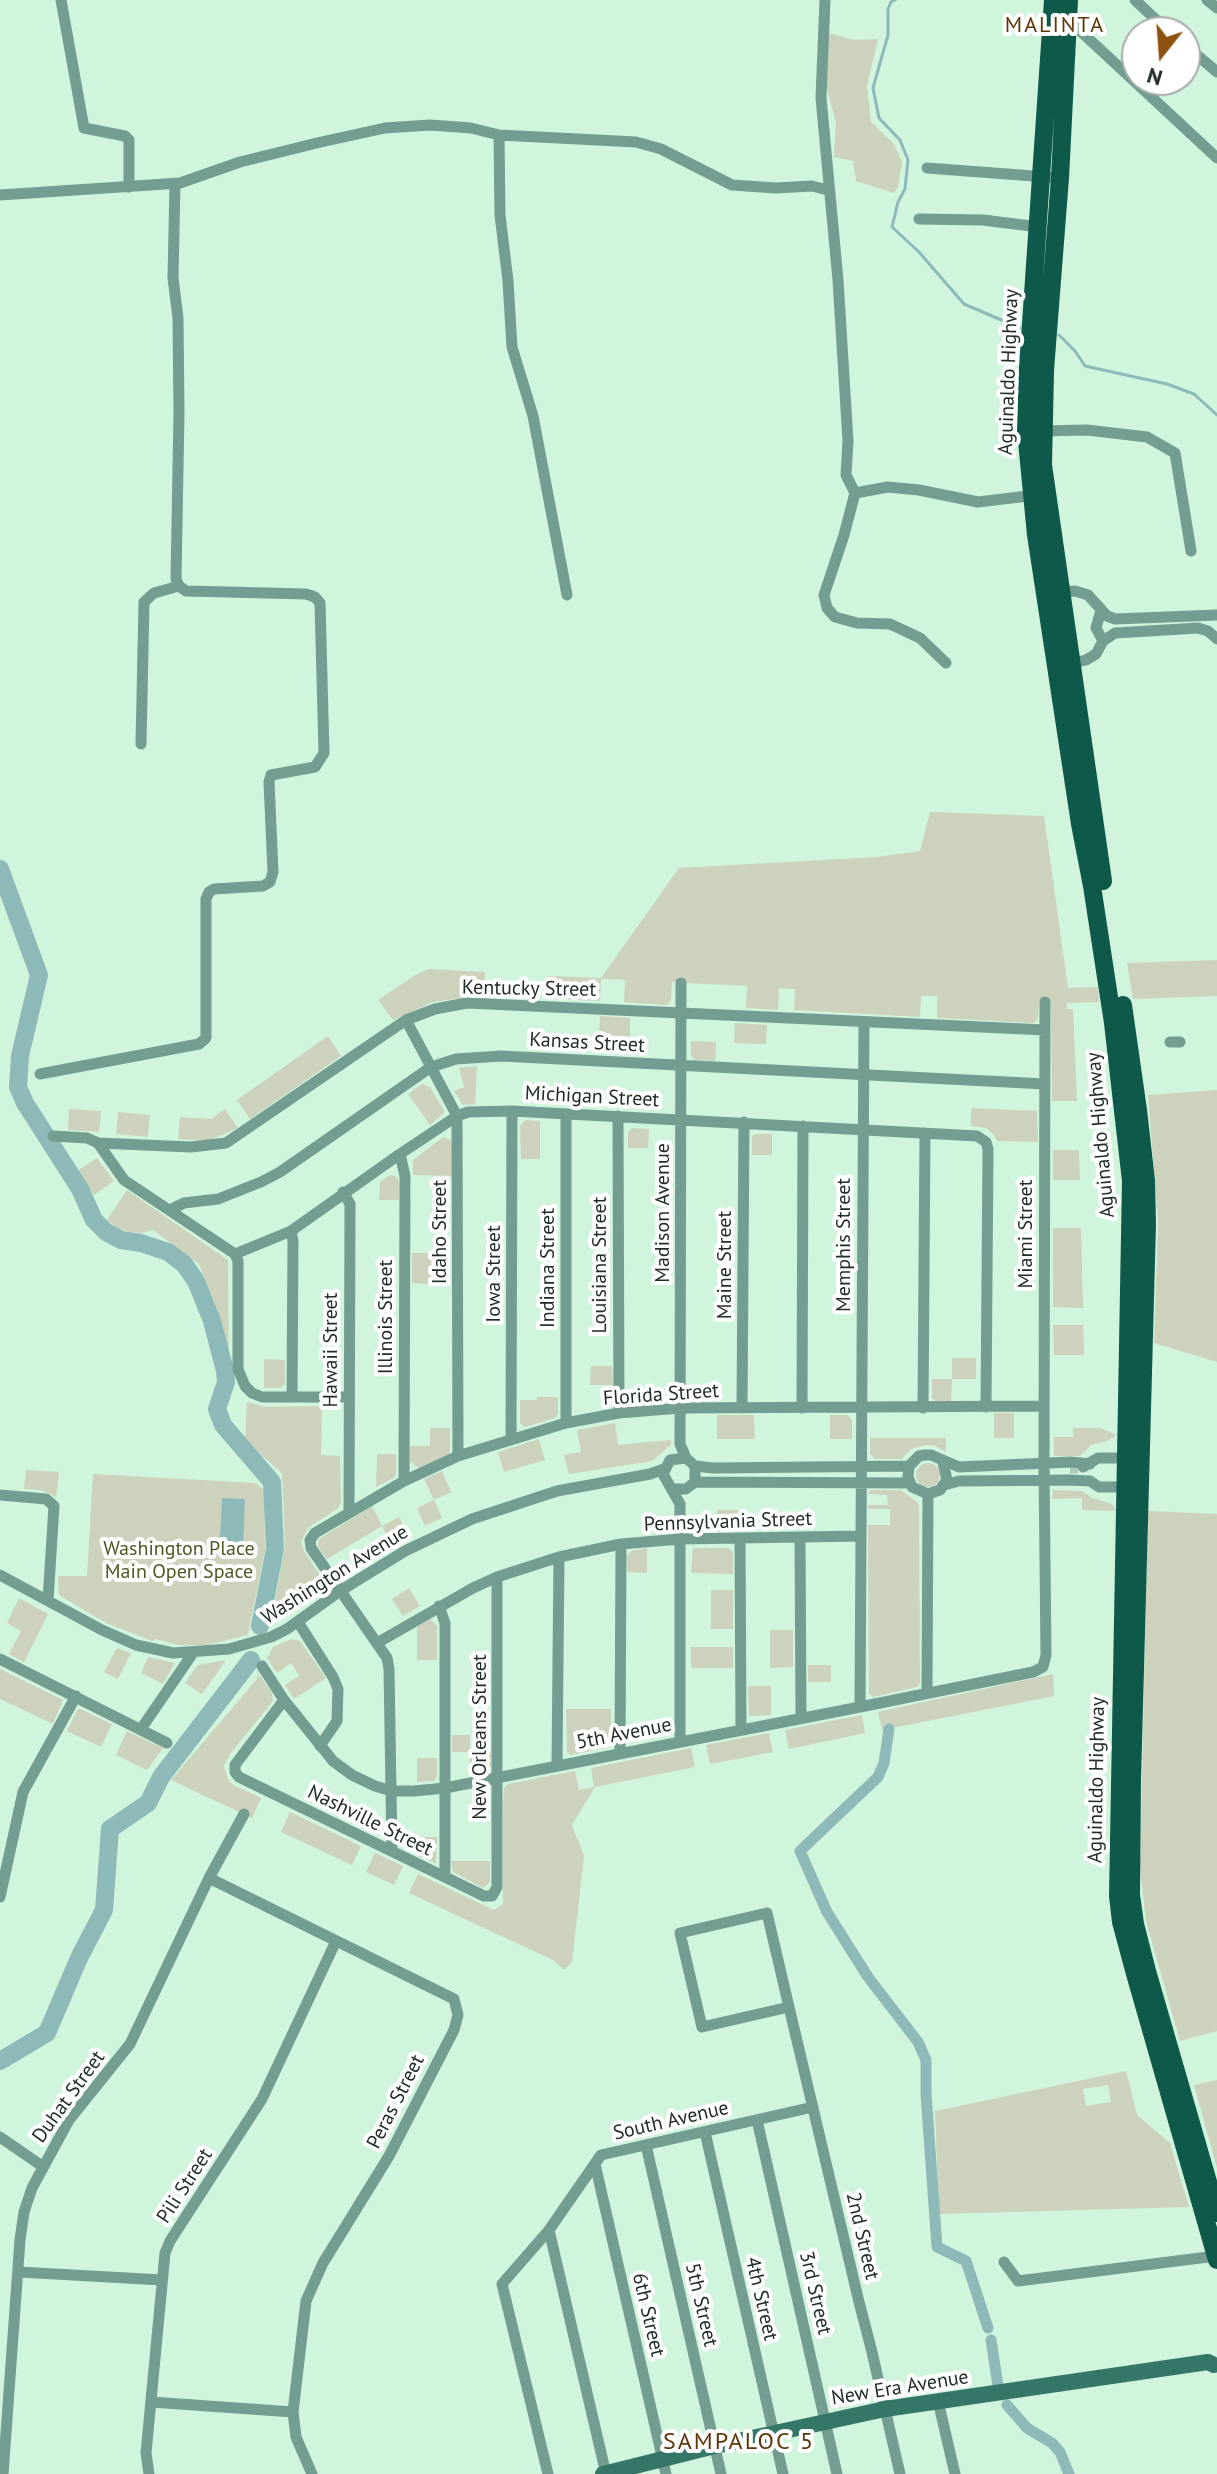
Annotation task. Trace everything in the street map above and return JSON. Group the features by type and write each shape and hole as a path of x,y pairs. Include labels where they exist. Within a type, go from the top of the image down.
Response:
{"main road":[{"name":"Aguinaldo Highway","path":"1035,431 1045,370 1059,25 1053,0"},
{"name":"Aguinaldo Highway","path":"1059,25 1069,0"},
{"name":"Aguinaldo Highway","path":"1051,177 1039,227 1029,341 1039,494 1124,1056 1131,1181 1133,1458 1125,1780 1130,1868 1135,1924 1214,2219 1216,2258"}],"street":[{"path":"61,0 84,128 125,136 129,140 129,187"},
{"path":"825,0 821,78 828,190 838,280 848,441 846,475 855,493 824,595 827,608 835,617 857,623 890,624 920,638 946,663"},
{"path":"1135,0 1152,16"},
{"path":"1207,0 1217,8"},
{"path":"1059,25 1076,27 1217,158"},
{"path":"1201,58 1217,72"},
{"path":"0,195 175,183 240,162 385,128 430,125 471,128 499,135 636,142 661,149 732,185 776,188 812,186 828,190"},
{"path":"499,135 500,215 512,347 533,416 567,595"},
{"path":"927,168 1051,177"},
{"path":"40,1074 199,1044 206,1038 206,899 214,889 263,886 270,882 273,872 271,775 315,767 324,753 320,603 315,597 306,594 186,591 176,579 179,413 178,318 173,278 175,183"},
{"path":"919,219 983,220 1039,227"},
{"path":"1035,431 1087,430 1147,437 1175,453 1191,551"},
{"path":"855,493 888,487 978,502 1039,494"},
{"path":"141,744 144,602 154,593 179,586"},
{"path":"1053,593 1075,591 1088,595 1101,610 1115,619 1136,625 1198,628 1208,631 1217,639"},
{"path":"1101,610 1096,628 1103,641"},
{"path":"1063,665 1086,660 1096,654 1103,641 1136,625 1217,615"},
{"name":"Madison Avenue","path":"681,983 680,1444 685,1460"},
{"name":"Miami Street","path":"1043,1667 1046,1655 1045,1002"},
{"name":"Kentucky Street","path":"53,1136 87,1138 98,1143 191,1147 226,1143 406,1020 435,1009 476,1003 1045,1030"},
{"name":"Idaho Street","path":"406,1020 457,1116 458,1456"},
{"name":"Memphis Street","path":"860,1707 864,1022"},
{"name":"Kansas Street","path":"170,1210 184,1203 218,1199 271,1177 431,1067 465,1058 501,1056 1045,1084"},
{"name":"Michigan Street","path":"235,1254 291,1231 343,1192 457,1116 482,1111 977,1136 986,1142 986,1407"},
{"name":"Iowa Street","path":"511,1438 512,1111"},
{"name":"Indiana Street","path":"566,1114 566,1423"},
{"name":"Louisiana Street","path":"618,1116 619,1413"},
{"name":"Maine Street","path":"742,1408 744,1122"},
{"path":"802,1408 803,1126"},
{"path":"923,1408 925,1133"},
{"path":"98,1143 124,1180 235,1254 238,1261 238,1369 240,1378 252,1393 262,1397 349,1397"},
{"name":"Illinois Street","path":"400,1154 405,1176 404,1481"},
{"name":"Hawaii Street","path":"343,1192 350,1204 349,1510"},
{"path":"291,1231 292,1397"},
{"name":"Florida Street","path":"340,1591 311,1548 310,1540 315,1533 349,1510 458,1456 566,1423 619,1413 680,1408 1044,1406"},
{"path":"667,1479 691,1486 861,1474 909,1466 919,1456 925,1455 938,1457 943,1462 947,1473 944,1485"},
{"path":"943,1462 959,1467 1079,1467 1098,1458 1133,1458"},
{"path":"685,1460 713,1468 861,1474 909,1483 917,1491 928,1494 959,1481 1090,1481 1099,1487 1132,1487"},
{"path":"667,1479 685,1460"},
{"path":"680,1504 691,1486 685,1460"},
{"path":"1044,1466 1071,1462 1087,1473 1090,1481"},
{"path":"909,1466 909,1483"},
{"name":"Washington Avenue","path":"0,1575 127,1641 163,1652 193,1653 246,1645 271,1637 415,1546 481,1515 557,1491 650,1474 667,1479"},
{"path":"667,1479 680,1504 680,1742"},
{"path":"927,1693 928,1494"},
{"path":"0,1495 50,1501 54,1513 48,1600"},
{"name":"Pennsylvania Street","path":"377,1643 439,1606 497,1577 559,1557 621,1544 680,1539 861,1536"},
{"path":"800,1537 801,1718"},
{"path":"740,1538 741,1730"},
{"path":"620,1754 621,1544"},
{"path":"557,1765 559,1557"},
{"name":"New Orleans Street","path":"492,1896 497,1887 497,1577"},
{"path":"340,1591 387,1658 392,1851"},
{"path":"439,1606 445,1623 445,1877"},
{"path":"298,1622 331,1672 338,1689 337,1721 320,1746"},
{"path":"141,1729 193,1653"},
{"path":"0,1659 167,1743"},
{"name":"5th Avenue","path":"262,1666 284,1700 333,1761 352,1775 392,1791 445,1788 498,1778 892,1701 1033,1672 1043,1667"},
{"path":"0,1897 23,1792 76,1696"},
{"name":"Nashville Street","path":"284,1700 235,1765 239,1777 484,1896 492,1896"},
{"name":"Duhat Street","path":"3,2474 24,2212 42,2166 69,2120 130,2044 209,1878 244,1814"},
{"name":"Peras Street","path":"209,1878 454,1999 458,2015 454,2030 389,2156 323,2263 306,2301 293,2412 296,2437 312,2474"},
{"name":"2nd Street","path":"789,2007 702,2027 680,1933 767,1913 900,2474"},
{"name":"Pili Street","path":"149,2474 146,2453 165,2253 262,2099 336,1941"},
{"name":"South Avenue","path":"548,2474 502,2284 549,2230 601,2155 813,2107"},
{"name":"3rd Street","path":"757,2120 837,2474"},
{"name":"4th Street","path":"705,2132 783,2474"},
{"path":"0,2137 42,2166"},
{"name":"5th Street","path":"646,2145 721,2474"},
{"name":"6th Street","path":"595,2164 664,2466"},
{"path":"549,2230 605,2474"},
{"path":"1004,2262 1018,2281 1216,2258"},
{"path":"19,2272 162,2280"},
{"name":"New Era Avenue","path":"605,2474 664,2466 715,2446 825,2420 1211,2361"},
{"path":"938,2401 955,2474"},
{"path":"151,2402 293,2412"}],"green space":[{"path":"828,33 854,40 878,39 867,86 871,122 894,144 902,162 894,193 856,181 853,161 834,157 836,123 827,89"},
{"path":"930,812 1044,816 1068,988 1098,987 1099,1002 1067,1003 1067,1009 1073,1009 1077,1101 1052,1101 1051,1002 1039,1002 1038,1018 1034,1023 937,1018 937,996 921,996 920,1017 794,1010 795,989 779,988 778,1010 746,1008 747,986 672,982 671,1000 667,1005 624,1002 625,980 601,979 600,1001 547,998 548,976 601,978 679,868 877,857 920,851"},
{"path":"1217,960 1217,996 1133,999 1127,963"},
{"path":"429,969 485,972 484,995 433,1002 393,1020 378,1000"},
{"path":"600,1016 630,1018 630,1036 599,1035"},
{"path":"735,1023 767,1025 766,1044 734,1043"},
{"path":"328,1036 341,1056 250,1119 237,1100"},
{"path":"691,1041 716,1042 715,1061 695,1060 691,1055"},
{"path":"477,1066 475,1104 463,1105 454,1091 464,1087 459,1068"},
{"path":"422,1084 430,1087 445,1112 430,1125 408,1094"},
{"path":"1217,1090 1217,1362 1154,1343 1158,1223 1148,1095"},
{"path":"971,1108 1037,1111 1038,1142 997,1141 986,1128 971,1126"},
{"path":"69,1109 101,1111 99,1132 68,1130"},
{"path":"225,1109 238,1128 208,1141 178,1139 180,1117 211,1119"},
{"path":"118,1112 150,1115 148,1137 116,1134"},
{"path":"525,1120 540,1121 540,1159 521,1159 520,1126"},
{"path":"632,1128 649,1129 648,1148 628,1148 628,1133"},
{"path":"772,1134 772,1155 752,1155 752,1136"},
{"path":"443,1137 453,1144 452,1176 413,1175 413,1160"},
{"path":"1053,1150 1079,1150 1080,1180 1053,1180"},
{"path":"97,1158 114,1181 94,1195 77,1171"},
{"path":"390,1175 396,1176 399,1182 399,1200 379,1200 380,1182"},
{"path":"127,1190 228,1260 229,1375 218,1311 199,1264 153,1230 130,1232 117,1228 107,1220"},
{"path":"1053,1228 1081,1228 1083,1308 1053,1307"},
{"path":"412,1253 431,1253 431,1284 412,1283"},
{"path":"1053,1325 1083,1325 1084,1355 1054,1355"},
{"path":"952,1358 976,1358 976,1379 952,1379"},
{"path":"264,1359 285,1360 285,1384 281,1388 264,1388"},
{"path":"591,1366 612,1366 613,1385 590,1385"},
{"path":"932,1379 952,1379 951,1402 937,1402 932,1398"},
{"path":"537,1397 558,1397 558,1414 555,1418 525,1427 520,1423 520,1400 537,1400"},
{"path":"247,1402 265,1407 322,1406 321,1455 340,1456 341,1503 308,1528 301,1542 325,1587 270,1627 285,1546 282,1473 245,1441"},
{"path":"994,1413 1014,1413 1014,1438 994,1438"},
{"path":"717,1415 754,1415 755,1439 717,1439"},
{"path":"830,1415 848,1415 852,1421 852,1439 830,1439"},
{"path":"615,1423 618,1445 671,1440 671,1445 652,1461 569,1474 564,1455 581,1452 577,1430"},
{"path":"430,1428 450,1428 449,1454 419,1468 410,1462 410,1446 430,1446"},
{"path":"1073,1428 1100,1428 1117,1435 1091,1445 1080,1456 1054,1455 1054,1437 1073,1437"},
{"path":"870,1438 946,1438 946,1452 926,1445 911,1449 902,1459 875,1459 870,1454"},
{"path":"539,1439 545,1460 504,1472 498,1452"},
{"path":"377,1454 396,1454 396,1474 376,1487"},
{"path":"928,1463 936,1467 940,1475 936,1483 928,1487 920,1483 916,1475 920,1467"},
{"path":"26,1470 59,1472 56,1497 41,1490 24,1489"},
{"path":"442,1471 451,1492 434,1500 424,1479"},
{"name":"Washington Place Main Open Space","path":"93,1474 255,1483 264,1490 265,1551 248,1635 207,1645 152,1641 106,1623 59,1595 58,1576 87,1576"},
{"path":"870,1490 901,1490 918,1503 919,1509 920,1682 917,1687 873,1697 869,1694 868,1525 890,1525 890,1509 868,1509 868,1505 888,1505 887,1495 868,1494"},
{"path":"1053,1490 1082,1491 1092,1498 1112,1504 1116,1511 1082,1510 1082,1498 1052,1499"},
{"path":"434,1500 442,1518 425,1526 417,1508"},
{"path":"372,1506 382,1526 327,1559 318,1547 319,1539"},
{"path":"717,1510 739,1510 739,1531 718,1532"},
{"path":"1148,1511 1217,1514 1217,2031 1180,2041 1146,1921 1140,1868"},
{"path":"399,1517 408,1534 391,1543 382,1526"},
{"path":"647,1548 647,1573 627,1572 627,1556 631,1551"},
{"path":"693,1548 729,1548 733,1552 733,1574 691,1573"},
{"path":"409,1588 420,1606 403,1616 392,1599"},
{"path":"711,1590 733,1590 733,1629 711,1629"},
{"path":"19,1598 48,1614 24,1662 9,1654 21,1631 7,1623"},
{"path":"430,1619 437,1626 437,1660 417,1660 417,1627"},
{"path":"770,1630 793,1630 793,1667 770,1668"},
{"path":"292,1639 300,1641 326,1678 294,1699 285,1685 299,1676 294,1667 291,1663 277,1673 267,1658 273,1647"},
{"path":"691,1647 733,1647 733,1668 691,1668"},
{"path":"117,1648 131,1653 118,1679 104,1672"},
{"path":"148,1657 175,1663 163,1684 141,1673"},
{"path":"226,1660 202,1694 185,1683 198,1665"},
{"path":"808,1665 831,1665 831,1682 808,1682"},
{"path":"0,1669 63,1700 53,1724 0,1699"},
{"path":"258,1673 272,1693 273,1701 230,1754 224,1766 233,1785 261,1798 252,1818 171,1780 257,1679"},
{"path":"1053,1674 1054,1696 882,1730 878,1712"},
{"path":"748,1686 771,1686 771,1715 749,1716"},
{"path":"80,1709 112,1724 101,1747 67,1731"},
{"path":"566,1709 611,1709 611,1741 606,1748 570,1755 567,1751"},
{"path":"862,1715 865,1733 789,1749 785,1730"},
{"path":"127,1731 163,1748 147,1770 116,1755"},
{"path":"769,1733 773,1752 710,1764 706,1745"},
{"path":"452,1735 470,1735 470,1752 452,1752"},
{"path":"691,1748 695,1767 595,1787 572,1825 584,1856 572,1962 564,1970 553,1960 409,1893 418,1874 494,1910 503,1904 504,1788 508,1784 575,1771 579,1790 594,1787 591,1768"},
{"path":"470,1752 491,1752 491,1766 485,1774 470,1776"},
{"path":"417,1758 437,1758 434,1781 417,1782"},
{"path":"290,1812 361,1846 352,1865 281,1832"},
{"path":"418,1837 437,1837 436,1863 418,1856"},
{"path":"375,1853 403,1866 394,1885 366,1872"},
{"path":"451,1861 490,1861 490,1882 483,1888 453,1872"},
{"path":"1126,2071 1137,2115 1170,2143 1189,2207 939,2214 935,2111","holes":["1108,2085 1111,2102 1086,2106 1083,2089"]},
{"path":"1217,2080 1217,2168 1194,2085"}],"water":[{"path":"222,1498 245,1499 243,1546 232,1546 227,1540 220,1539"}],"waterway":[{"path":"895,0 888,9 888,35 873,88 879,118 900,140 908,160 905,189 898,202 892,227 919,252 964,304 1020,328"},
{"path":"1059,335 1085,366 1167,384 1194,394 1217,415"},
{"path":"0,869 39,975 20,1056 18,1087 25,1103 80,1189 94,1220 106,1232 121,1240 168,1252 184,1264 196,1281 212,1321 225,1371 226,1382 217,1409 223,1425 272,1482 275,1549 260,1626"},
{"path":"0,2061 47,2033 79,1958 104,1910 110,1829 148,1803 161,1777 251,1660"},
{"path":"889,1729 884,1763 878,1777 800,1851 827,1912 868,1977 918,2042 926,2060 937,2247 966,2261 988,2328"},
{"path":"991,2340 998,2386"},
{"path":"1007,2405 1027,2428 1052,2443 1060,2452 1069,2474"}],"tunnel":[{"path":"1070,1468 1078,1468"}],"district":[{"name":"MALINTA","path":"1055,26"},
{"name":"SAMPALOC 5","path":"739,2442"}]}
